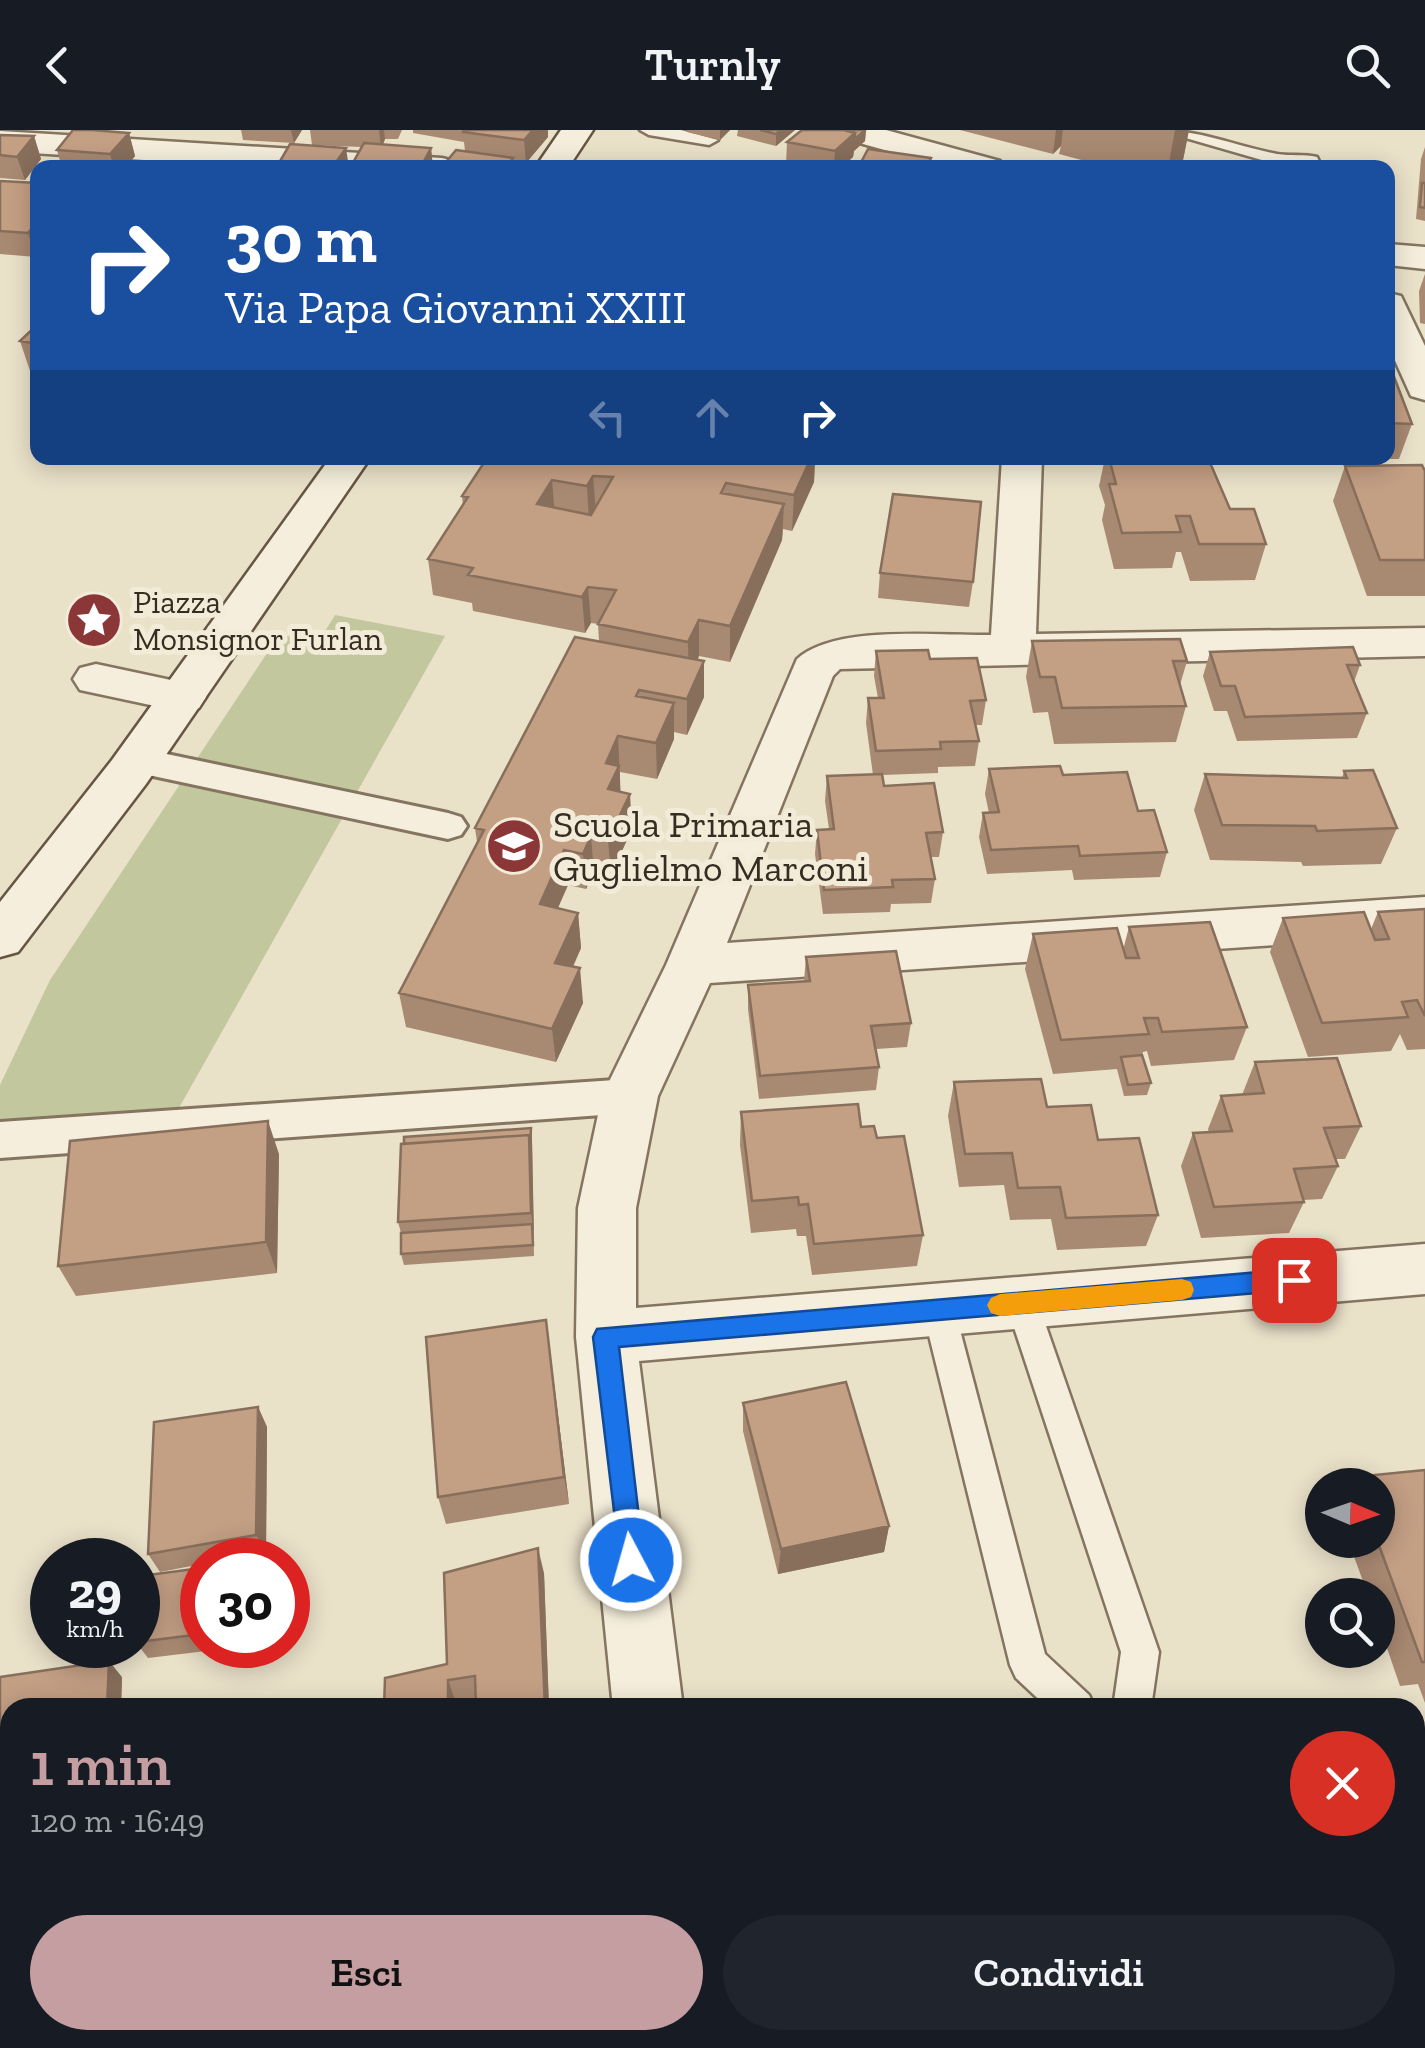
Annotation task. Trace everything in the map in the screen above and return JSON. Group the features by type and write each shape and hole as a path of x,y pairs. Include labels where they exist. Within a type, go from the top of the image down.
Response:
{"street":[{"path":"849,130 959,160"},
{"path":"557,160 576,133"},
{"path":"0,140 194,141 369,160"},
{"path":"1395,256 1425,258"},
{"path":"1395,320 1425,388"},
{"path":"0,938 138,761 345,465"},
{"path":"1013,648 1022,465"},
{"path":"647,1698 606,1337 608,1208 630,1096 692,965 813,669 824,659 848,652 1425,642"},
{"path":"96,680 182,697"},
{"path":"138,761 448,826"},
{"path":"692,965 1425,916"},
{"path":"0,1140 630,1096"},
{"path":"606,1337 1425,1268"}],"lane":[{"path":"649,130 710,140"},
{"path":"1167,130 1280,160"},
{"path":"1022,1304 1140,1652 1133,1698"},
{"path":"939,1311 1029,1665 1065,1698"}],"green space":[{"path":"335,615 445,636 175,1115 0,1128 0,1085 50,980 279,635 319,641"}],"building":[{"path":"73,130 129,133 110,154 57,150"},
{"path":"464,130 533,130 524,140"},
{"path":"802,130 855,133 835,151 787,142"},
{"path":"0,135 34,136 17,157 0,155"},
{"path":"364,143 431,148 425,160 354,160"},
{"path":"290,144 346,148 338,160 281,160"},
{"path":"868,149 931,158 930,160 862,160"},
{"path":"456,150 513,158 512,160 448,160"},
{"path":"0,181 30,183 30,230 0,231"},
{"path":"1425,183 1425,208 1420,207"},
{"path":"1395,379 1412,424 1395,423"},
{"path":"482,465 808,465 794,495 726,483 721,493 784,504 730,626 699,620 688,642 598,624 616,590 588,587 582,597 468,575 473,568 428,559 468,497 462,496","holes":["593,476 613,477 591,515 537,504 552,480 587,486"]},
{"path":"1111,465 1211,465 1230,509 1254,509 1266,544 1199,544 1190,516 1176,516 1181,532 1122,533 1109,484 1116,484"},
{"path":"1422,465 1425,560 1380,560 1345,466"},
{"path":"893,494 981,502 973,582 880,573"},
{"path":"575,637 704,661 687,699 639,690 636,696 674,703 656,743 618,736 606,763 619,766 608,789 630,794 608,840 591,836 583,854 564,850 540,904 578,913 555,963 580,968 552,1029 399,993 484,830 475,828"},
{"path":"1180,639 1187,661 1173,661 1186,706 1062,708 1055,677 1040,677 1032,641"},
{"path":"1353,647 1360,665 1347,665 1367,713 1245,717 1235,686 1221,686 1210,652"},
{"path":"928,650 930,659 977,658 986,700 970,701 979,741 940,742 941,749 876,751 868,698 884,698 876,651"},
{"path":"1060,766 1063,775 1127,772 1138,811 1154,810 1167,852 1080,856 1078,846 991,850 983,813 999,812 989,769"},
{"path":"1373,770 1397,828 1317,831 1315,826 1222,825 1205,774 1347,778 1344,771"},
{"path":"882,774 884,786 934,783 943,832 926,833 935,879 892,880 893,887 824,890 817,830 834,829 827,776"},
{"path":"1425,909 1425,1016 1417,1000 1402,1002 1408,1017 1322,1023 1283,918 1364,912 1375,940 1389,939 1378,912"},
{"path":"1210,922 1247,1027 1162,1032 1158,1018 1144,1018 1149,1034 1061,1040 1033,934 1117,928 1126,958 1139,958 1129,927"},
{"path":"896,951 911,1023 871,1026 879,1067 760,1076 748,985 810,981 806,957"},
{"path":"1142,1055 1151,1083 1128,1085 1121,1057"},
{"path":"1337,1058 1361,1126 1324,1128 1338,1166 1294,1169 1304,1202 1214,1207 1193,1133 1232,1131 1221,1096 1264,1093 1255,1062"},
{"path":"1041,1079 1047,1107 1091,1105 1098,1140 1139,1138 1158,1215 1066,1218 1060,1187 1018,1188 1012,1153 965,1154 954,1082"},
{"path":"858,1104 861,1127 874,1126 877,1138 904,1136 923,1235 814,1244 808,1204 799,1205 798,1197 752,1201 741,1112"},
{"path":"268,1121 266,1242 58,1266 70,1141"},
{"path":"531,1128 530,1146 529,1135 404,1144 404,1137"},
{"path":"529,1135 531,1213 398,1222 401,1144"},
{"path":"532,1224 533,1245 401,1254 401,1233"},
{"path":"546,1320 564,1477 438,1497 426,1337"},
{"path":"846,1382 889,1526 781,1549 743,1403"},
{"path":"258,1407 256,1535 180,1538 180,1548 160,1552 160,1538 149,1538 154,1422"},
{"path":"1425,1470 1425,1662 1395,1589 1395,1578 1391,1578 1384,1558 1395,1558 1395,1473"},
{"path":"538,1548 545,1698 476,1698 475,1676 448,1680 448,1698 384,1698 385,1678 447,1664 444,1573"},
{"path":"180,1571 180,1637 160,1639 160,1573"},
{"path":"61,1668 109,1668 107,1698 0,1698 0,1677"}],"slow traffic":[{"path":"1000,1305 1182,1290"}],"place":[{"name":"Piazza Monsignor Furlan","path":"94,620"},
{"name":"Scuola Primaria Guglielmo Marconi","path":"514,846"}],"route":[{"path":"631,1560 606,1337 1294,1280"}]}
